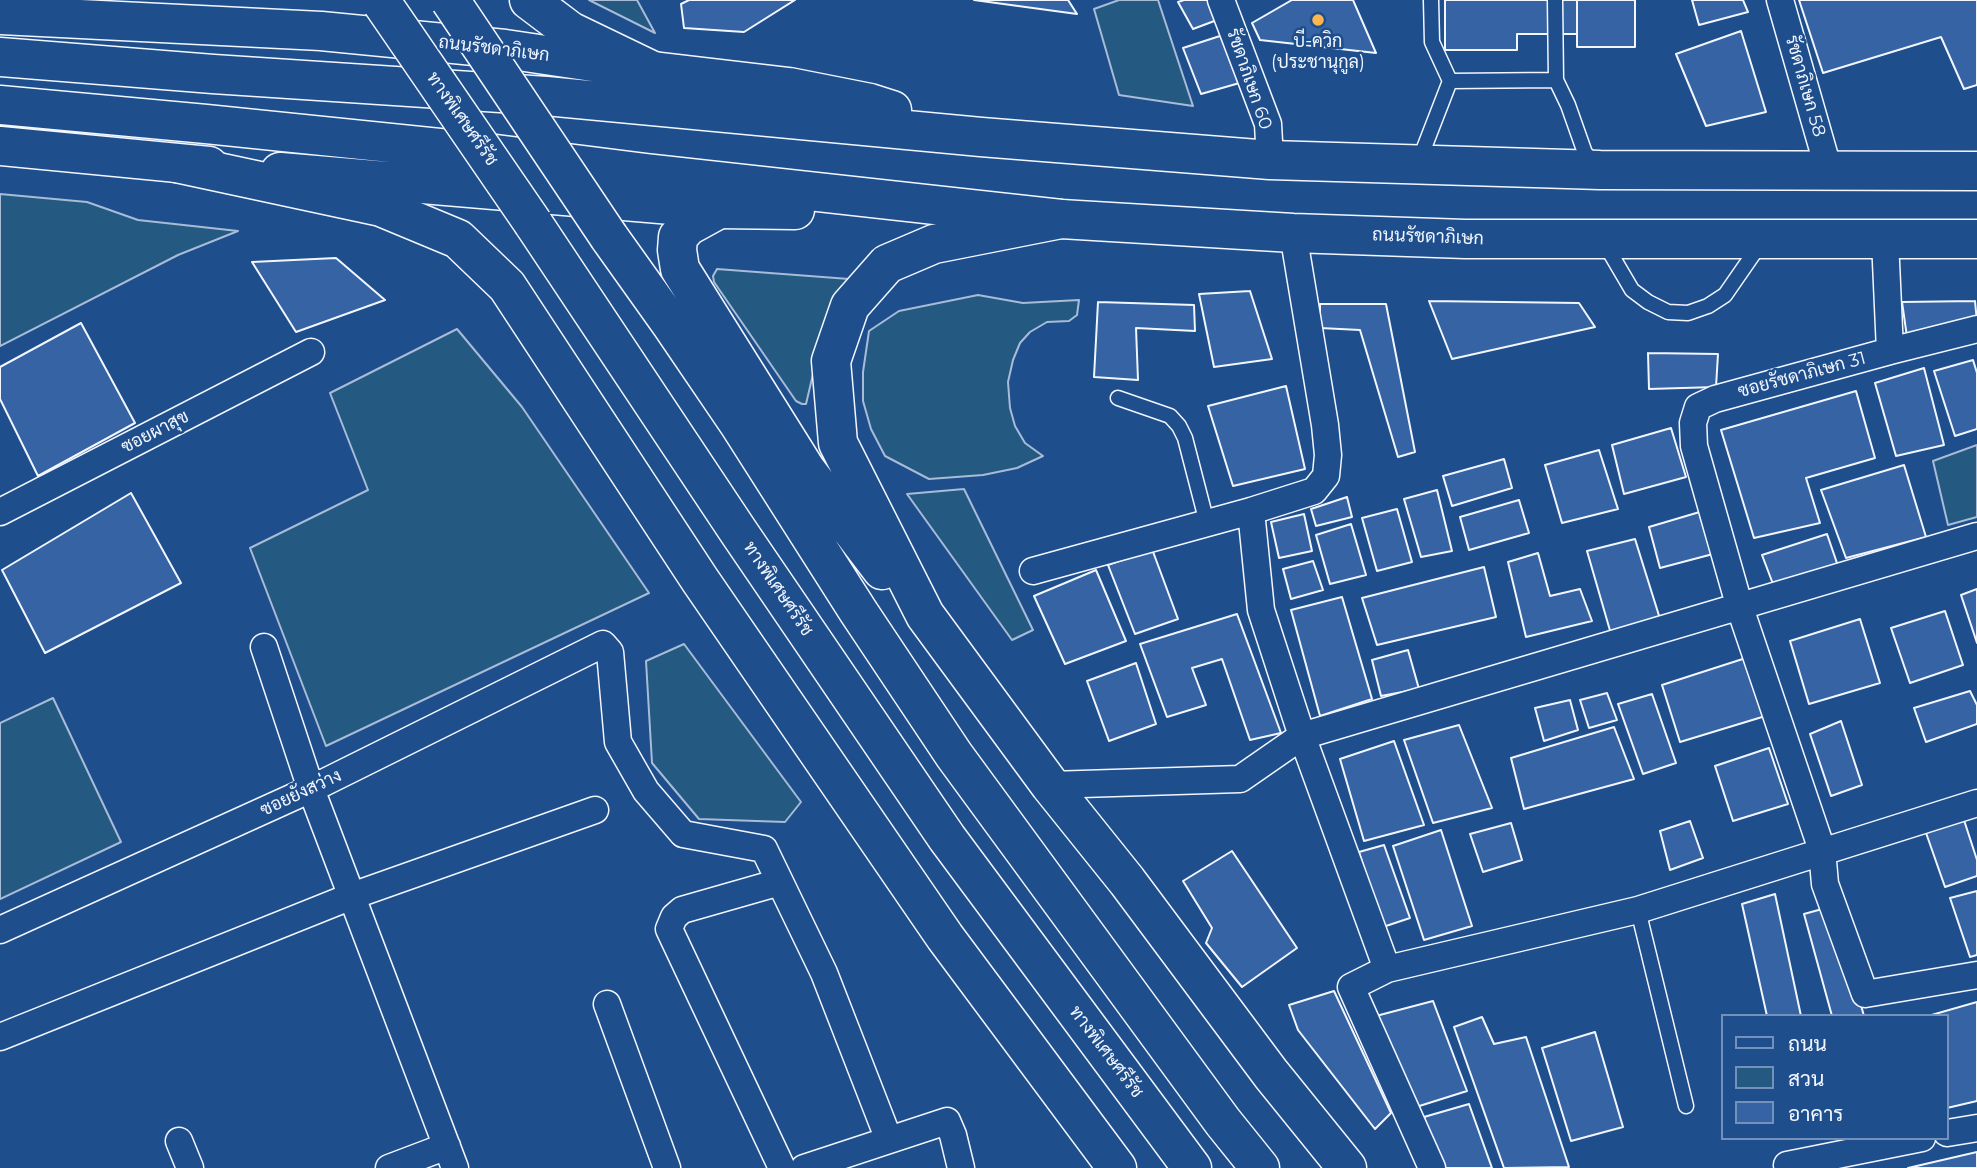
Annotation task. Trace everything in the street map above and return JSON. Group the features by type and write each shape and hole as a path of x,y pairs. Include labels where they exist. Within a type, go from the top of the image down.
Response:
{"main road":[{"name":"ทางพิเศษศรีรัช","path":"380,0 541,234 947,838 1192,1168"},
{"path":"450,0 608,237 739,424 954,755 1215,1111 1261,1168"},
{"path":"529,0 570,31 653,71"},
{"name":"ถนนรัชดาภิเษก","path":"0,15 321,31 505,49 653,71 789,87 870,103 981,137"},
{"name":"ถนนรัชดาภิเษก","path":"0,57 546,96 981,137 1270,160 1600,170 1977,171"},
{"name":"ถนนรัชดาภิเษก","path":"0,106 488,153 1061,219 1293,233 1465,239 1977,239"},
{"name":"ถนนรัชดาภิเษก","path":"0,146 719,209 798,210 881,199"},
{"path":"176,163 381,207 458,239 507,286 700,580 945,937 1117,1168"},
{"path":"719,209 688,226 678,237 680,268 806,470 884,573 925,615 1050,785 1127,881 1271,1074 1347,1168"},
{"path":"925,615 838,443 831,361 850,306 887,264 934,244 1061,219"}],"street":[{"name":"รัชดาภิเษก 60","path":"1221,0 1268,124 1270,160"},
{"name":"รัชดาภิเษก 58","path":"1780,0 1829,171"},
{"path":"1033,570 1251,511 1314,491 1326,476 1328,455 1325,425 1293,233"},
{"name":"ซอยรัชดาภิเษก 31","path":"1885,240 1890,351"},
{"name":"ซอยรัชดาภิเษก 31","path":"1740,608 1693,446 1693,423 1698,407 1715,399 1977,329"},
{"name":"ซอยผาสุข","path":"0,512 311,352"},
{"path":"1251,511 1261,610 1302,736 1387,969"},
{"path":"1050,785 1240,779 1302,736 1977,536"},
{"path":"1740,608 1822,850 1825,884 1865,995 1977,975"},
{"name":"ซอยยังสว่าง","path":"0,930 311,789 603,645 610,652 618,742 646,791 683,834 764,849 780,882"},
{"path":"264,648 311,789 451,1157 388,1168"},
{"path":"1432,1168 1351,988 1387,969 1638,910 1977,803"},
{"path":"0,1037 352,896 595,810"},
{"path":"782,1168 670,929 674,917 682,910 780,882 824,973 888,1140"},
{"path":"607,1004 667,1168"},
{"path":"804,1168 947,1121 961,1168"},
{"path":"1949,1133 1977,1128"},
{"path":"1787,1165 1912,1140"},
{"path":"179,1141 190,1168"}],"lane":[{"path":"1417,165 1450,81 1432,42 1430,0"},
{"path":"1555,0 1556,80 1585,153 1600,170"},
{"path":"1450,81 1556,80"},
{"path":"1603,240 1632,290 1668,312 1688,313 1725,296 1763,240"},
{"path":"1118,398 1170,416 1179,426 1185,438 1207,523"},
{"path":"1638,910 1686,1106"}],"green space":[{"path":"589,0 637,0 655,33"},
{"path":"1119,0 1158,0 1193,106 1119,95 1094,9"},
{"path":"0,194 87,202 138,220 238,231 178,255 0,346"},
{"path":"717,269 855,281 825,323 806,404 796,401 714,282 713,276"},
{"path":"978,295 1023,303 1079,300 1077,315 1069,321 1047,322 1030,332 1020,343 1013,360 1008,382 1010,408 1015,426 1025,443 1043,456 1017,468 983,475 929,479 885,456 871,429 863,401 863,372 869,331 899,311"},
{"path":"457,329 522,407 649,593 326,746 250,548 368,490 330,393"},
{"path":"1977,445 1977,517 1948,525 1933,461"},
{"path":"964,489 1033,630 1012,640 907,494"},
{"path":"684,644 801,802 785,822 699,819 652,763 646,661"},
{"path":"53,698 121,842 0,899 0,723"}],"building":[{"path":"689,0 795,0 744,32 684,28 681,4"},
{"path":"974,0 1068,0 1077,14"},
{"path":"1209,0 1217,20 1193,29 1178,2"},
{"path":"1292,0 1353,0 1376,53 1260,40 1252,23"},
{"path":"1445,0 1577,0 1577,34 1517,34 1517,50 1445,50"},
{"path":"1577,0 1635,0 1635,47 1577,47"},
{"path":"1692,0 1743,0 1748,12 1699,25"},
{"path":"1799,0 1977,0 1977,85 1964,89 1941,37 1823,73"},
{"path":"1741,31 1766,112 1706,126 1676,54"},
{"path":"1223,35 1243,82 1201,94 1183,48"},
{"path":"336,258 385,300 296,332 252,262"},
{"path":"1250,291 1272,359 1214,367 1199,294"},
{"path":"1429,301 1579,303 1595,327 1452,359"},
{"path":"1975,301 1977,322 1907,337 1902,302"},
{"path":"1098,302 1194,305 1195,331 1136,328 1138,380 1094,377"},
{"path":"1320,304 1386,304 1415,452 1398,457 1360,330 1320,328"},
{"path":"81,323 135,423 38,476 0,399 0,367"},
{"path":"1648,353 1718,354 1716,387 1649,389"},
{"path":"1973,360 1977,373 1977,429 1955,436 1934,371"},
{"path":"1924,368 1944,445 1896,456 1875,383"},
{"path":"1286,386 1305,469 1233,486 1208,406"},
{"path":"1856,391 1875,458 1806,478 1820,523 1754,538 1721,430"},
{"path":"1671,428 1686,477 1624,494 1612,445"},
{"path":"1599,450 1618,509 1562,523 1545,465"},
{"path":"1504,459 1512,488 1452,506 1443,476"},
{"path":"1904,465 1926,537 1846,558 1821,490"},
{"path":"1437,490 1452,551 1421,557 1404,499"},
{"path":"131,493 181,583 45,653 2,570"},
{"path":"1347,497 1352,517 1316,526 1311,509"},
{"path":"1519,500 1529,533 1469,550 1460,517"},
{"path":"1397,509 1412,562 1377,571 1362,518"},
{"path":"1703,511 1713,554 1660,568 1649,527"},
{"path":"1304,514 1312,551 1279,558 1271,522"},
{"path":"1351,524 1366,575 1330,584 1316,535"},
{"path":"1827,534 1838,566 1773,584 1762,555"},
{"path":"1635,539 1661,622 1611,634 1587,551"},
{"path":"1152,549 1178,619 1135,634 1108,565"},
{"path":"1538,553 1550,596 1580,589 1592,621 1526,637 1508,562"},
{"path":"1313,561 1323,590 1291,599 1283,569"},
{"path":"1484,567 1496,617 1377,645 1362,598"},
{"path":"1096,570 1126,641 1065,664 1034,596"},
{"path":"1977,589 1977,643 1961,595"},
{"path":"1342,597 1372,699 1320,716 1291,610"},
{"path":"1945,611 1963,665 1910,683 1891,628"},
{"path":"1237,614 1281,733 1250,740 1222,659 1192,668 1206,705 1167,717 1140,644"},
{"path":"1860,619 1880,683 1809,704 1790,641"},
{"path":"1408,650 1419,689 1381,696 1372,660"},
{"path":"1752,656 1772,714 1680,742 1662,685"},
{"path":"1136,663 1156,724 1109,741 1087,681"},
{"path":"1970,691 1977,705 1977,724 1926,742 1914,708"},
{"path":"1607,693 1617,720 1589,728 1580,700"},
{"path":"1652,694 1676,763 1643,774 1618,704"},
{"path":"1570,700 1578,730 1544,741 1535,708"},
{"path":"1841,721 1862,785 1831,796 1810,734"},
{"path":"1459,725 1492,808 1433,823 1404,740"},
{"path":"1614,727 1634,779 1524,809 1511,758"},
{"path":"1394,741 1424,825 1364,841 1340,759"},
{"path":"1769,748 1788,804 1733,821 1715,766"},
{"path":"1963,817 1977,860 1977,876 1945,887 1925,830"},
{"path":"1690,821 1703,858 1670,870 1660,831"},
{"path":"1511,823 1522,860 1483,872 1470,834"},
{"path":"1441,830 1472,926 1424,940 1393,846"},
{"path":"1384,845 1410,918 1383,927 1359,852"},
{"path":"1232,851 1297,948 1242,987 1206,943 1212,928 1183,881"},
{"path":"1977,891 1977,955 1970,957 1950,898"},
{"path":"1775,894 1801,1014 1767,1014 1742,904"},
{"path":"1833,906 1863,1014 1831,1014 1804,914"},
{"path":"1334,991 1391,1113 1375,1129 1298,1030 1289,1005"},
{"path":"1433,1001 1467,1091 1413,1108 1376,1016"},
{"path":"1977,1002 1977,1101 1949,1108 1949,1014 1935,1014"},
{"path":"1482,1017 1494,1044 1526,1037 1569,1167 1504,1168 1454,1027"},
{"path":"1595,1032 1623,1127 1571,1141 1542,1048"},
{"path":"1469,1104 1492,1168 1442,1168 1424,1117"},
{"path":"1977,1152 1977,1168 1908,1168"}],"place":[{"name":"บี-ควิก (ประชานุกูล)","path":"1318,20"}]}
